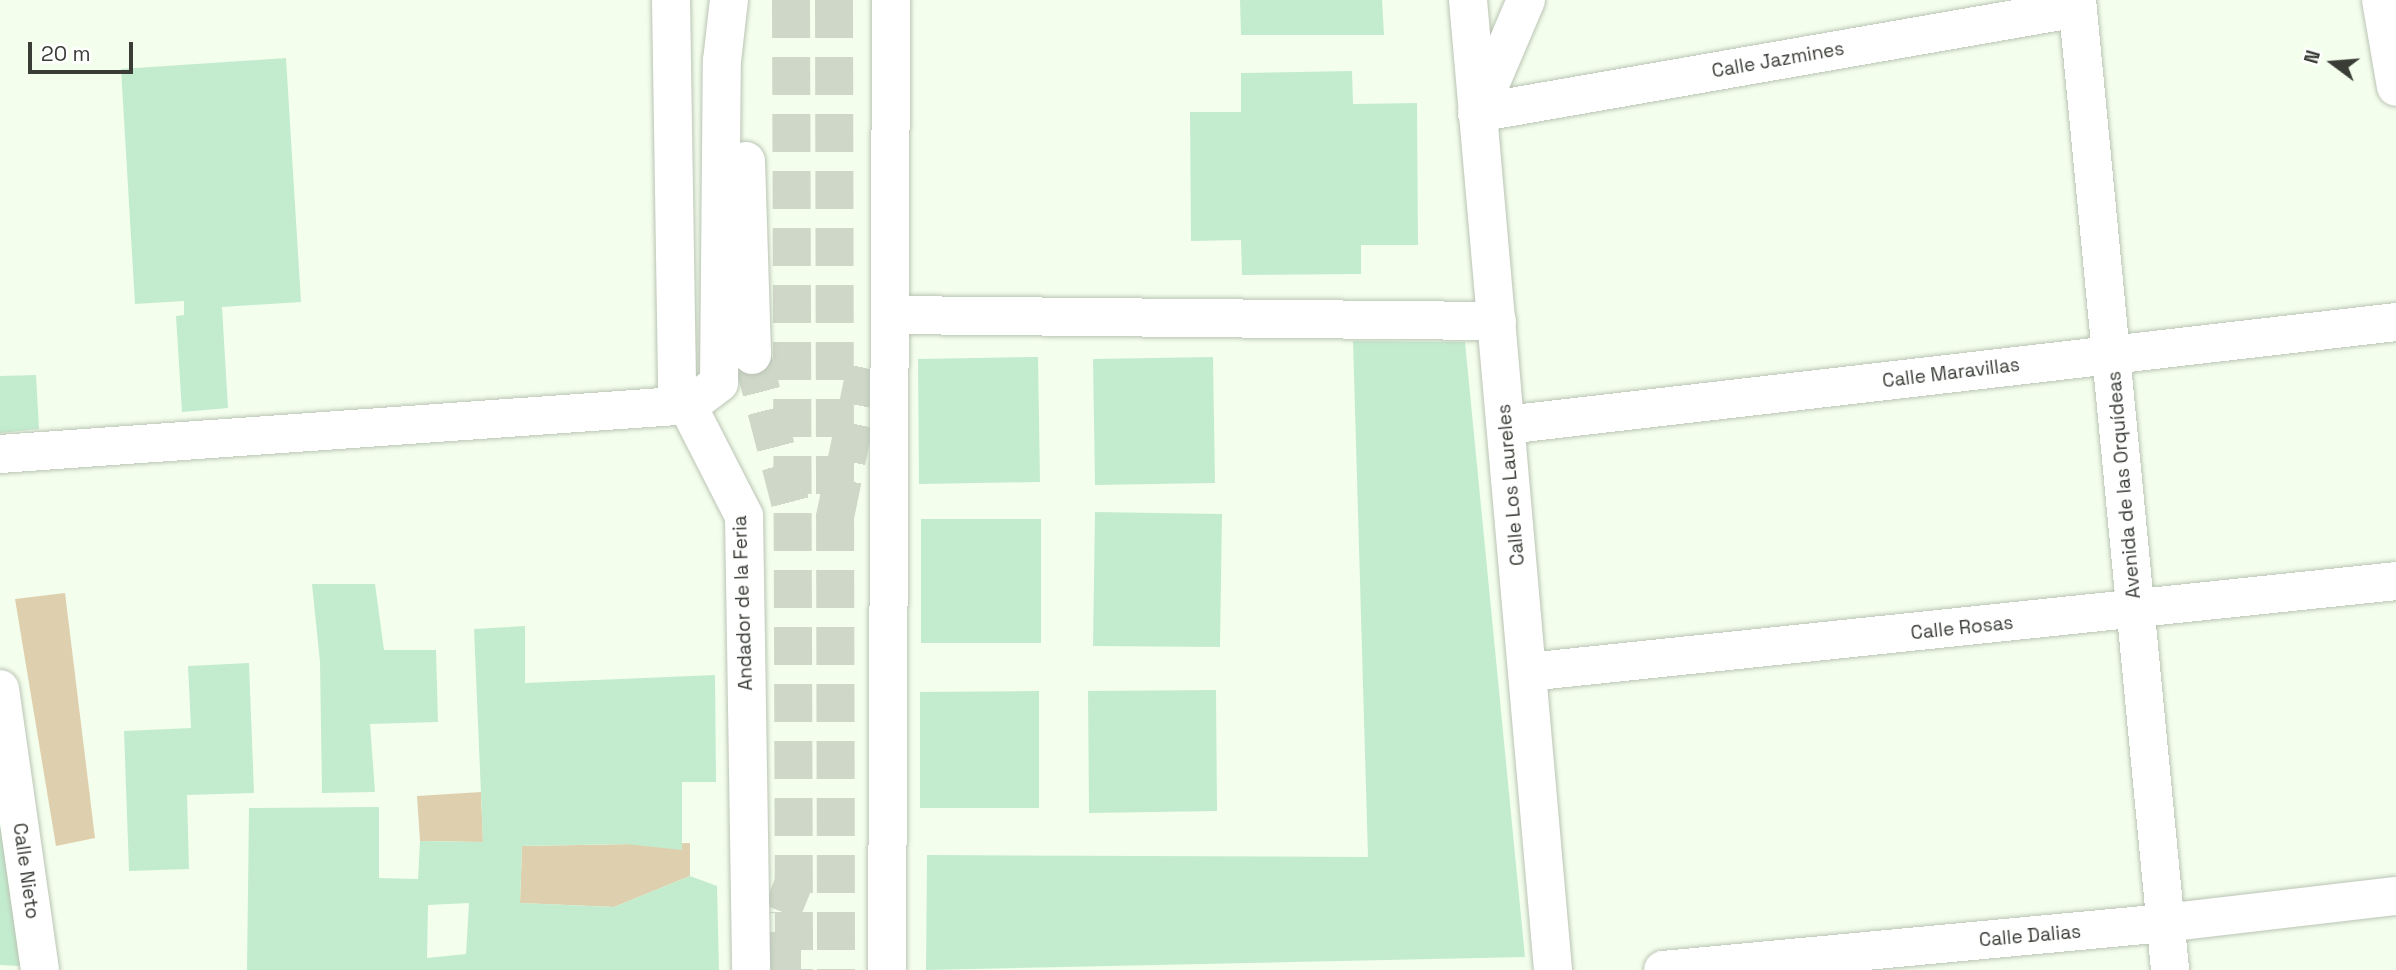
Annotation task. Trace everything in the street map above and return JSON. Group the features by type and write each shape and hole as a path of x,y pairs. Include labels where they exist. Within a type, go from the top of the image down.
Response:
{"street":[{"name":"Andador de la Feria","path":"671,0 677,384 744,516 751,970"},
{"path":"0,454 690,405 719,383 722,61 729,0"},
{"path":"739,0 752,355"},
{"path":"866,0 869,351"},
{"path":"887,970 891,0"},
{"name":"Calle Los Laureles","path":"1468,0 1553,970"},
{"path":"1477,113 1526,0"},
{"path":"2381,0 2396,88"},
{"name":"Calle Jazmines","path":"1477,113 2078,4"},
{"name":"Avenida de las Orquídeas","path":"2078,4 2170,970"},
{"path":"890,315 1497,321"},
{"name":"Calle Maravillas","path":"1506,425 2396,322"},
{"name":"Calle Rosas","path":"1528,672 2396,581"},
{"name":"Calle Nieto","path":"0,689 40,970"},
{"name":"Calle Dalias","path":"1663,970 2165,923 2396,896"}],"shaded area":[{"path":"65,593 95,838 56,846 15,599"},
{"path":"481,792 483,842 420,841 417,796"},
{"path":"690,843 690,876 614,907 520,903 522,846"}],"building":[{"path":"1240,0 1382,0 1384,35 1241,35"},
{"path":"286,58 301,302 222,307 228,408 182,412 176,316 184,315 184,301 135,304 121,69"},
{"path":"1352,71 1353,104 1417,103 1418,245 1361,245 1361,274 1242,275 1241,240 1191,241 1190,112 1241,112 1241,73"},
{"path":"1353,341 1465,342 1525,957 926,970 927,855 1368,857"},
{"path":"1038,357 1040,482 919,484 918,359"},
{"path":"1213,357 1215,483 1095,485 1093,359"},
{"path":"36,375 39,429 0,433 0,376"},
{"path":"1095,512 1222,514 1220,647 1093,646"},
{"path":"921,519 1041,519 1041,643 921,643"},
{"path":"312,584 375,584 384,650 436,650 438,722 370,724 375,792 322,793 320,662"},
{"path":"525,626 525,683 715,675 716,782 682,782 682,850 626,844 522,846 520,903 614,907 690,876 717,886 719,970 247,970 249,808 379,807 379,878 418,879 420,841 483,842 474,629","holes":["469,903 466,954 427,958 428,905"]},
{"path":"249,663 254,793 187,795 189,869 129,871 124,731 191,728 188,666"},
{"path":"1216,690 1217,811 1089,813 1088,691"},
{"path":"1039,691 1039,808 920,808 920,692"},
{"path":"0,771 20,966 0,965"}],"tunnel":[{"path":"791,0 794,970"},
{"path":"834,0 836,970"},
{"path":"835,517 869,351"},
{"path":"752,355 793,514"},
{"path":"782,970 782,912 794,882"}]}
